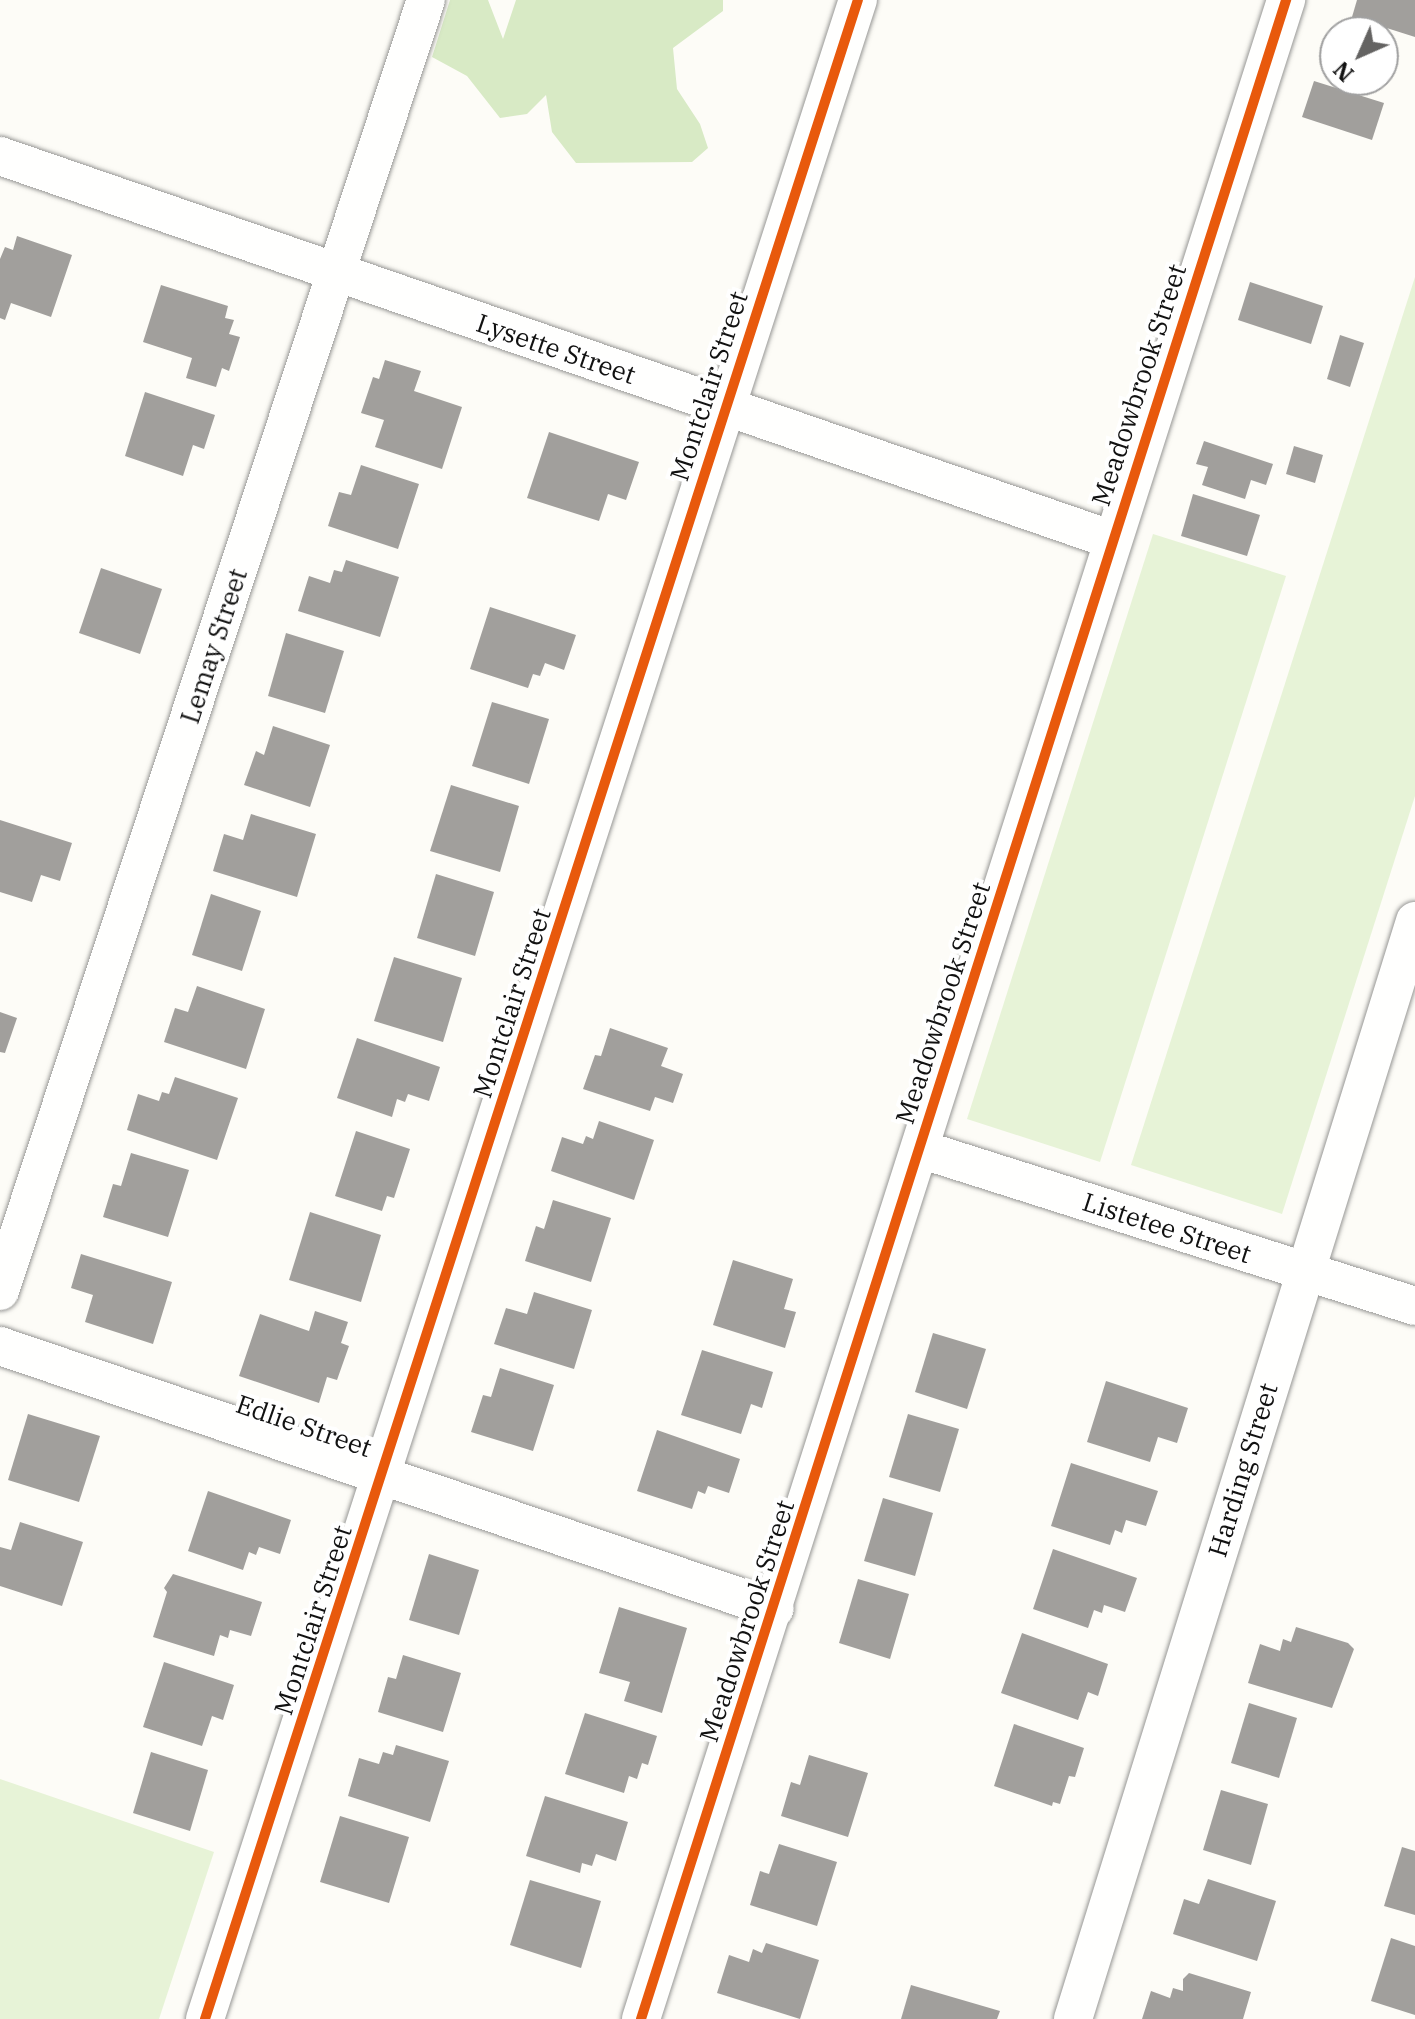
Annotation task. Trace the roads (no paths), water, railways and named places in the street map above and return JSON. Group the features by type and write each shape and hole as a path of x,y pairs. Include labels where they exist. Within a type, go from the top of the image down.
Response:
{"street":[{"name":"Lemay Street","path":"0,1291 426,0"},
{"name":"Montclair Street","path":"205,2019 384,1476 858,0"},
{"name":"Meadowbrook Street","path":"641,2019 775,1609 1286,0"},
{"name":"Lysette Street","path":"0,156 1113,540"},
{"name":"Harding Street","path":"1073,2019 1415,921"},
{"name":"Listetee Street","path":"920,1149 1415,1306"},
{"name":"Edlie Street","path":"0,1346 775,1609"}]}
